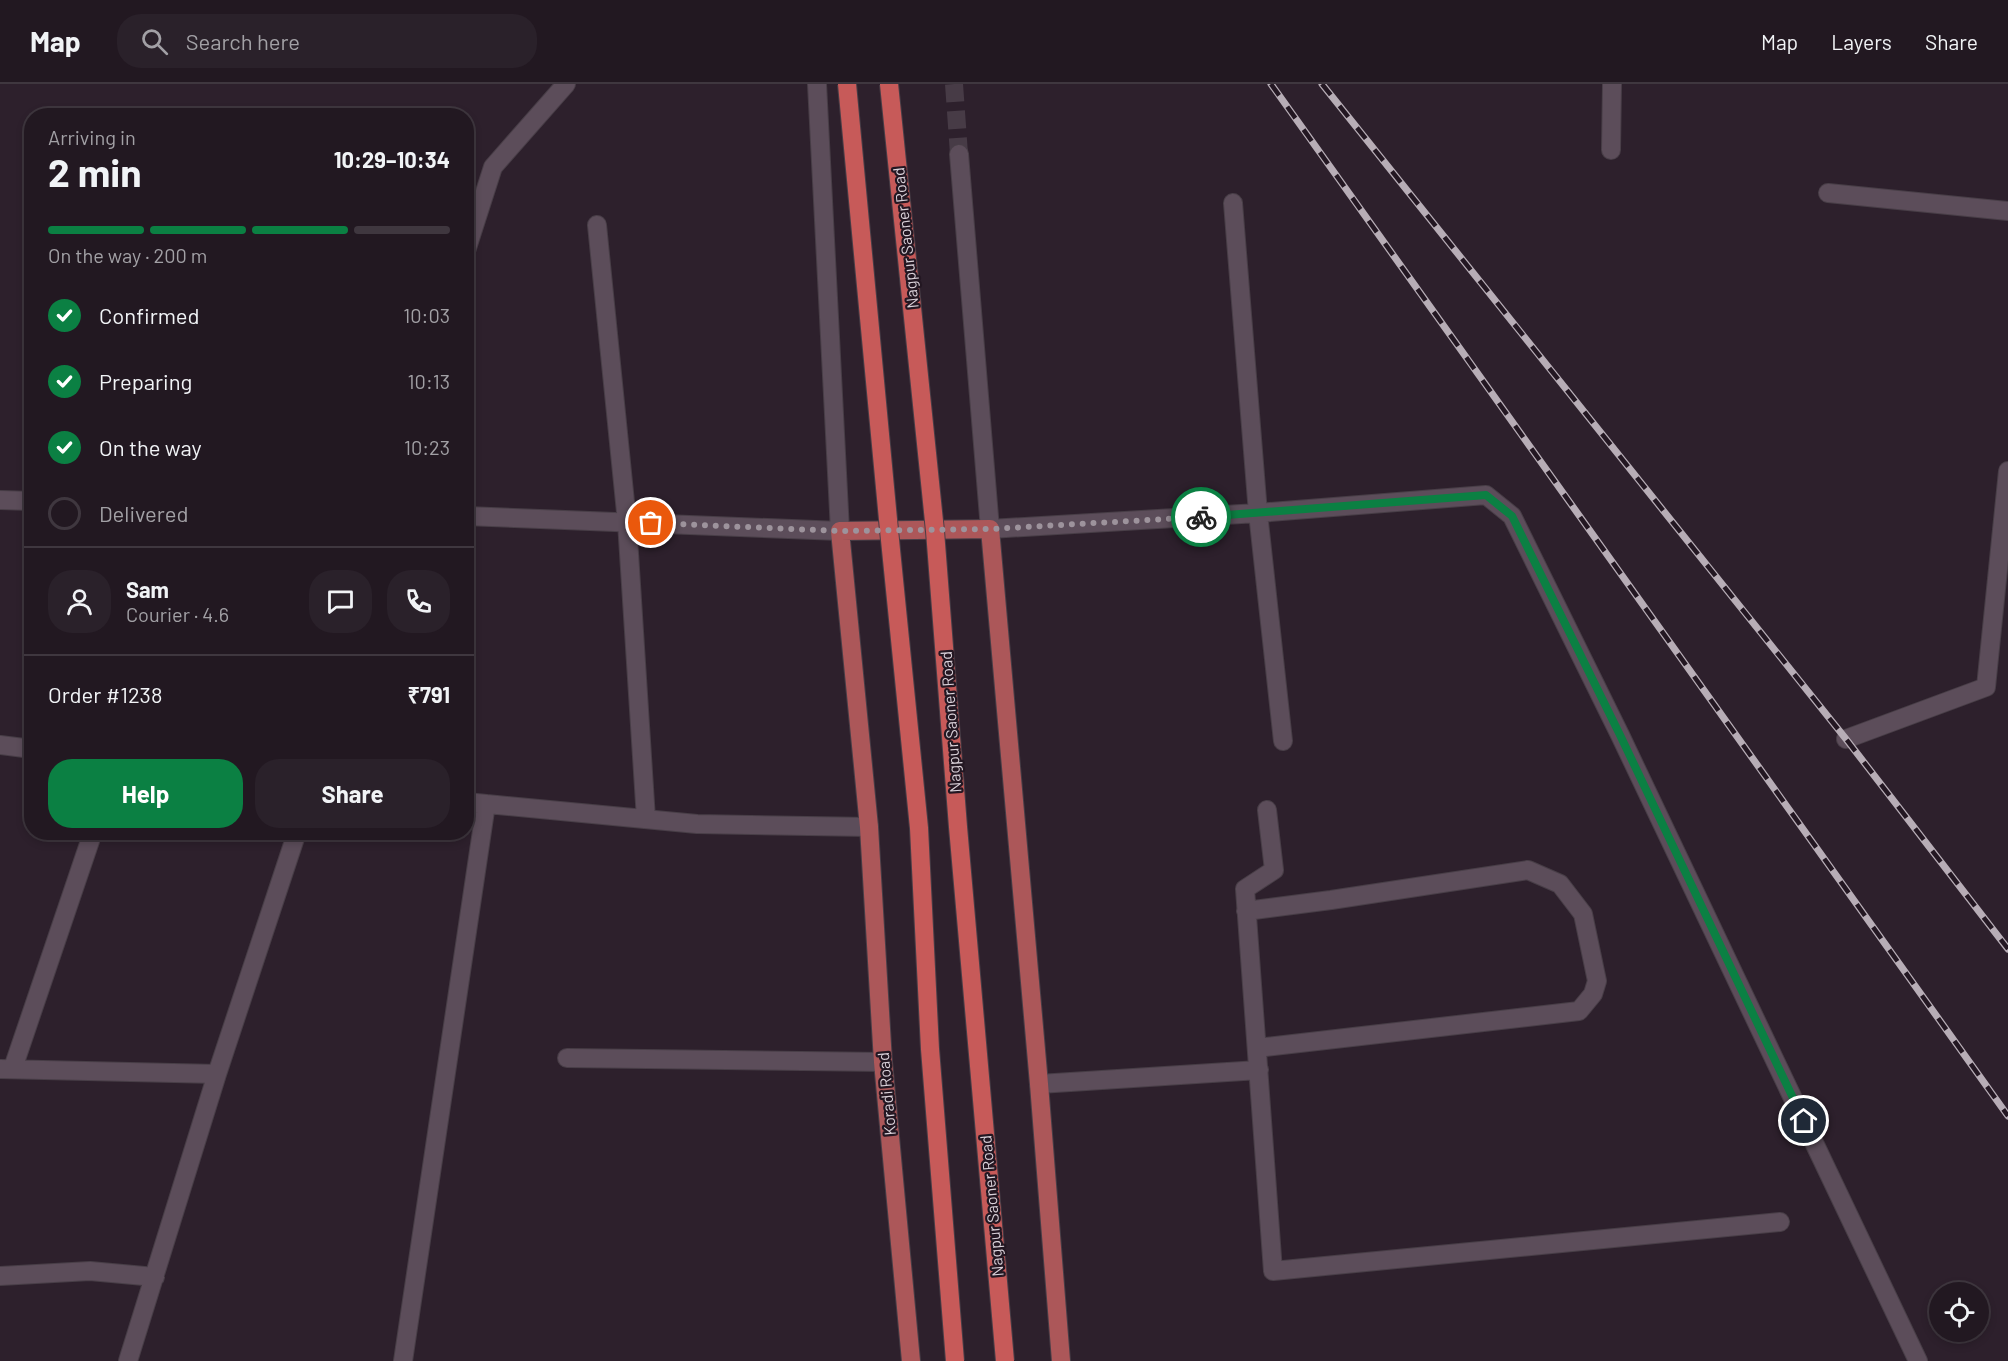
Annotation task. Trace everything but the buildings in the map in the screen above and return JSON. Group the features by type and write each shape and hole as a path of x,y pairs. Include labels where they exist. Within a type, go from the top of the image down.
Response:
{"highway":[{"path":"847,84 919,828 930,1049 955,1361"},
{"name":"Nagpur Saoner Road","path":"889,84 935,531 958,827 1005,1361"}],"main road":[{"path":"840,531 990,529 1039,1084 1060,1361"},
{"name":"Koradi Road","path":"840,531 869,827 883,1062 911,1361"}],"street":[{"path":"474,226 493,167 566,84"},
{"path":"474,516 840,531 817,84"},
{"path":"1611,150 1612,84"},
{"path":"959,154 990,529 1258,513 1486,495 1512,516 1620,735 1918,1361"},
{"path":"1828,193 2008,211"},
{"path":"1233,202 1258,513 1283,741"},
{"path":"597,225 627,522 646,819"},
{"path":"1846,739 1986,687 2008,471"},
{"path":"0,500 24,501"},
{"path":"0,745 24,748"},
{"path":"474,803 697,824 869,827"},
{"path":"403,1361 486,804"},
{"path":"1267,810 1274,870 1245,889 1273,1271 1780,1222"},
{"path":"90,840 7,1068 217,1074"},
{"path":"128,1361 217,1074 294,840"},
{"path":"1246,911 1528,870 1560,884 1583,914 1597,981 1593,994 1579,1011 1257,1048"},
{"path":"567,1058 883,1062"},
{"path":"1039,1084 1259,1070"},
{"path":"0,1276 90,1271 154,1277"}],"tunnel":[{"path":"954,84 959,154"}],"railway":[{"path":"1271,84 2008,1116"},
{"path":"1322,84 1846,739 2008,949"}],"way so far":[{"path":"651,523 840,531 990,529 1201,517"}],"route":[{"path":"1201,517 1486,495 1512,516 1620,735 1804,1121"}]}
